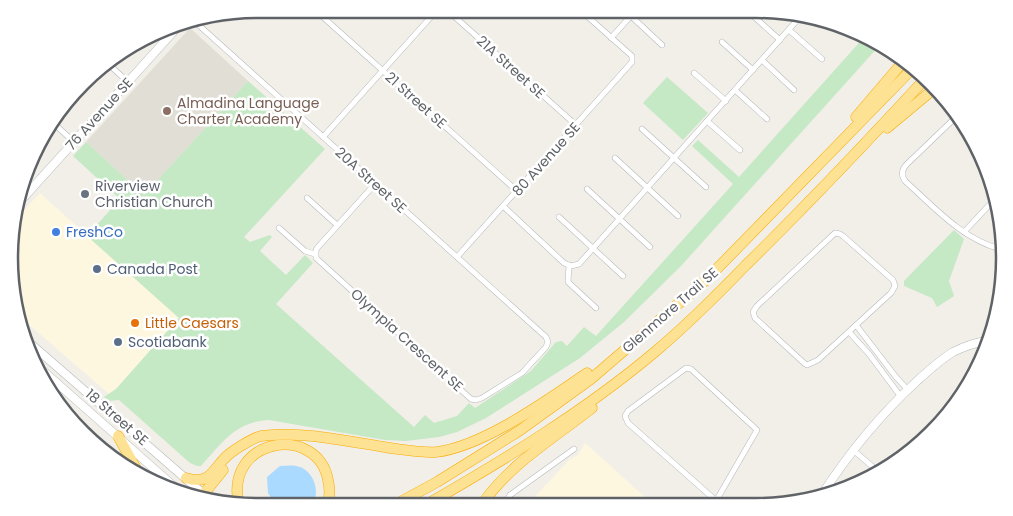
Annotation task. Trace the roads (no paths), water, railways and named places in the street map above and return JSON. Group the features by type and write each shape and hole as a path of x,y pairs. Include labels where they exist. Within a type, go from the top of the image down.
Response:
{"highway":[{"path":"835,146 847,128 899,66"},
{"name":"Glenmore Trail SE","path":"408,498 437,482 526,425 591,379 707,279 908,73"},
{"name":"Glenmore Trail SE","path":"437,498 558,424 656,352 722,290 850,160 921,84"},
{"path":"850,160 930,93"},
{"path":"186,478 194,481 206,478 229,454 259,437 276,435 301,435 435,452 453,448 475,440 509,423 560,392 643,334"},
{"path":"487,498 512,470 621,386 656,352"},
{"path":"118,436 133,463"},
{"path":"237,497 238,481 245,464 260,450 283,444 302,448 317,458 327,472 330,488 328,498"},
{"path":"206,493 241,447"}],"street":[{"name":"21 Street SE","path":"324,18 516,191"},
{"path":"323,137 430,18"},
{"name":"21A Street SE","path":"456,18 576,125"},
{"path":"589,18 611,38 628,18"},
{"path":"632,18 662,45"},
{"path":"756,18 780,40"},
{"path":"503,206 569,265 579,264 796,21"},
{"name":"20A Street SE","path":"199,25 546,337 548,342"},
{"path":"789,30 822,59"},
{"name":"76 Avenue SE","path":"28,187 74,142 171,34"},
{"name":"80 Avenue SE","path":"457,258 630,66 633,59 611,38"},
{"path":"722,42 753,70"},
{"path":"762,60 794,90"},
{"path":"112,67 128,82"},
{"path":"694,73 726,101"},
{"path":"735,90 767,119"},
{"path":"952,120 907,164 902,174 905,181 964,232 984,244 995,248"},
{"path":"707,121 740,150"},
{"path":"57,126 74,142"},
{"path":"642,129 706,187"},
{"path":"615,158 678,216"},
{"path":"315,254 318,247 375,184"},
{"path":"587,189 650,246"},
{"path":"307,198 337,225"},
{"path":"964,232 989,205"},
{"path":"559,218 592,250 623,276"},
{"name":"Olympia Crescent SE","path":"279,228 305,251 315,254 318,261 474,400 482,398 522,373 546,347 548,342"},
{"path":"838,233 895,284 891,292 849,332 818,360 808,364 804,363 755,318 753,312 784,280 833,235 838,233"},
{"path":"569,265 568,282 596,308"},
{"path":"856,325 908,390"},
{"path":"849,332 863,346 901,397"},
{"path":"827,487 853,450 908,390 947,356 966,346 980,342"},
{"name":"18 Street SE","path":"35,348 199,491"},
{"path":"713,498 628,422 625,416 628,410 686,368 690,369 757,430 718,498"},
{"name":"18 Street SE","path":"48,374 168,481"},
{"path":"508,498 574,448"},
{"path":"853,450 874,467"}],"water":[{"path":"280,466 302,468 307,471 314,482 315,498 271,498 268,493 267,477"}],"place":[{"name":"Almadina Language Charter Academy","path":"167,111"},
{"name":"Riverview Christian Church","path":"85,194"},
{"name":"FreshCo","path":"56,232"},
{"name":"Canada Post","path":"97,269"},
{"name":"Little Caesars","path":"135,323"},
{"name":"Scotiabank","path":"118,342"}]}
